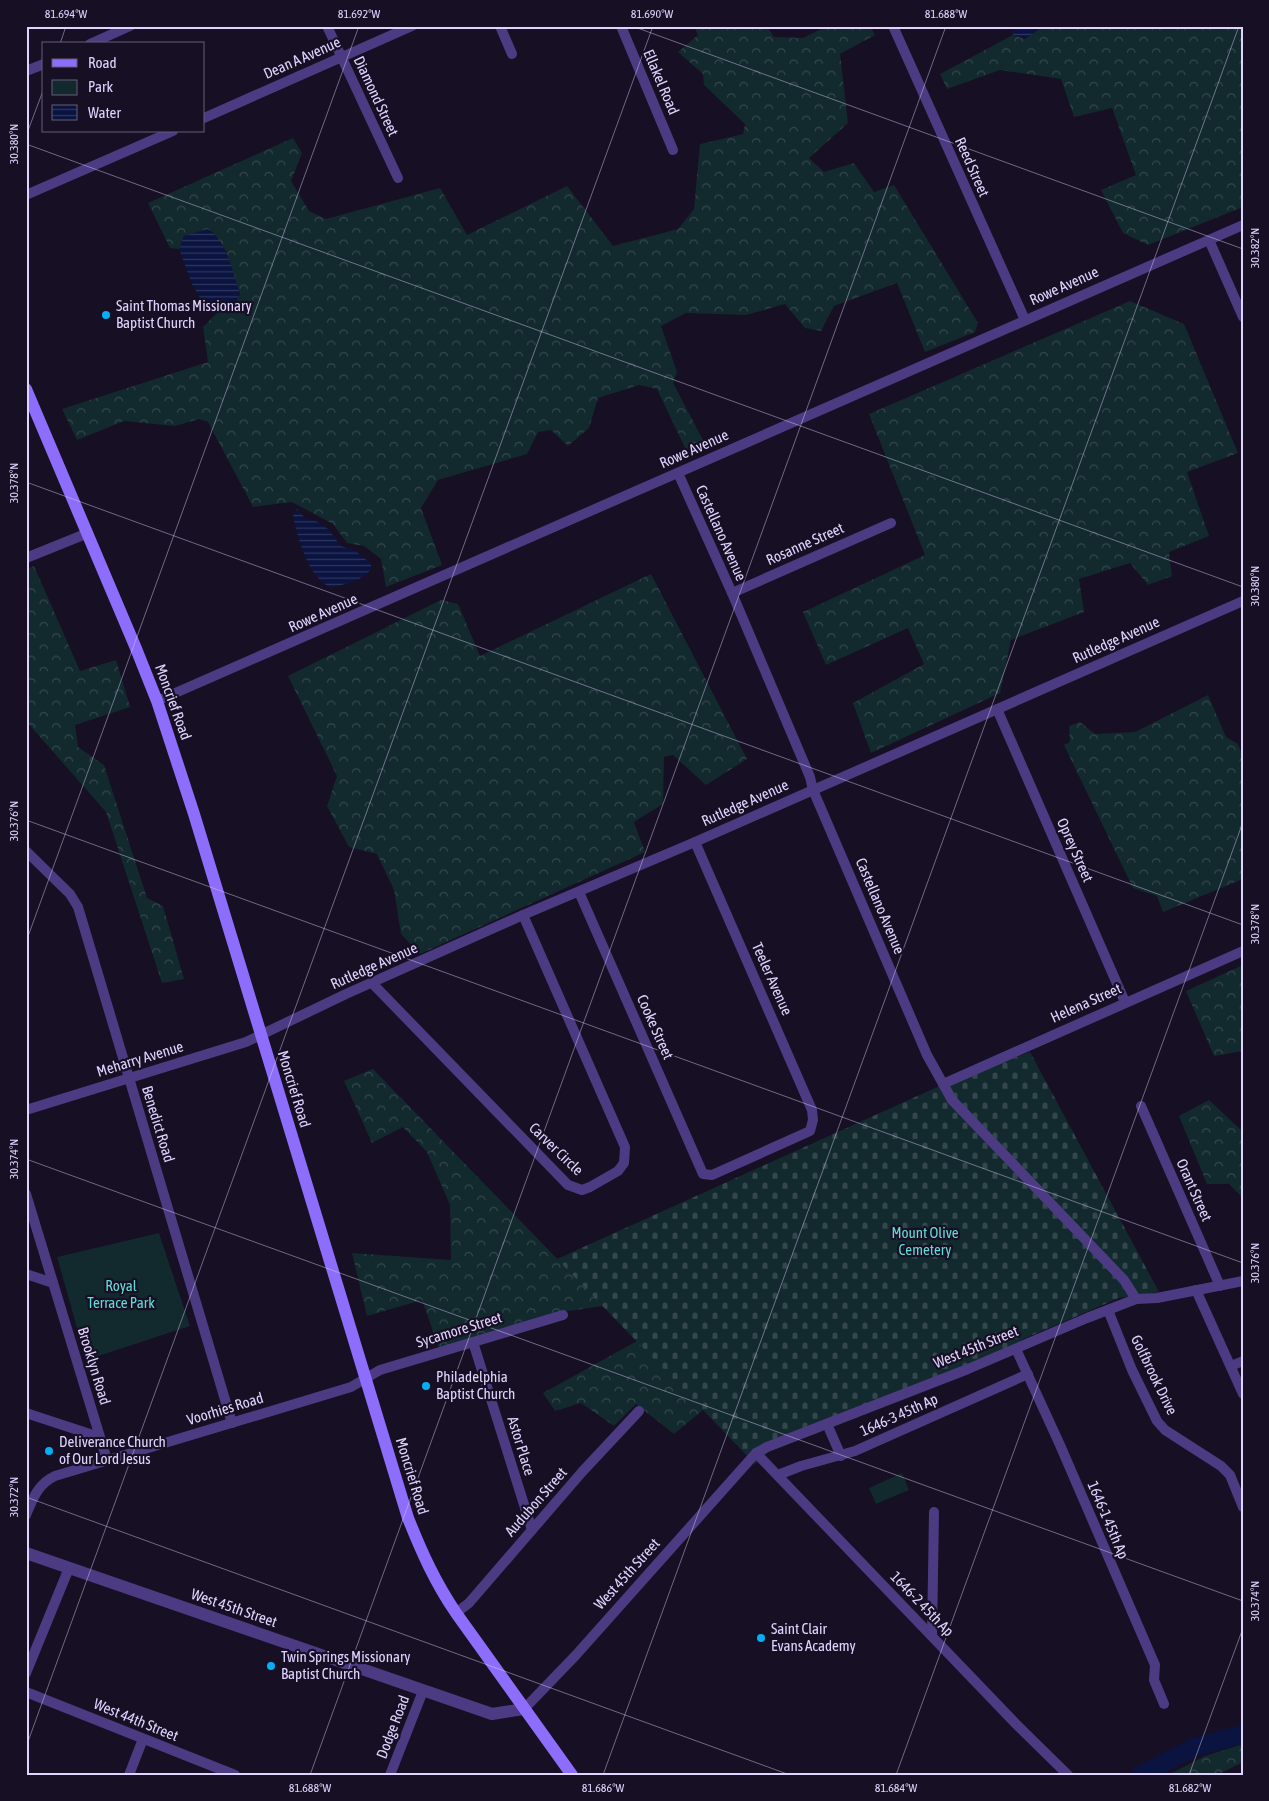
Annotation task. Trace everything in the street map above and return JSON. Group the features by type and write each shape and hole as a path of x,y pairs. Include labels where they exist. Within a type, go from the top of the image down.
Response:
{"main road":[{"name":"Moncrief Road","path":"26,389 88,533 156,701 194,814 365,1378 411,1526 424,1560 456,1613 572,1775"}],"street":[{"path":"94,42 130,26"},
{"name":"Diamond Street","path":"327,26 398,178"},
{"name":"Dean A Avenue","path":"205,118 412,26"},
{"path":"500,26 512,54"},
{"name":"Ellakel Road","path":"621,26 673,150"},
{"name":"Reed Street","path":"893,26 1025,320"},
{"path":"26,72 42,65"},
{"path":"26,195 171,132"},
{"name":"Rowe Avenue","path":"156,701 1243,225"},
{"path":"1209,240 1243,317"},
{"name":"Castellano Avenue","path":"678,472 732,593 810,777 813,790 927,1055 943,1084 952,1100 1124,1280 1136,1299"},
{"name":"Rosanne Street","path":"732,593 891,523"},
{"path":"26,558 88,533"},
{"path":"1241,602 1243,613"},
{"name":"Rutledge Avenue","path":"261,1034 522,915 695,842 1241,602"},
{"name":"Oprey Street","path":"996,709 1125,1002"},
{"name":"Teeler Avenue","path":"695,842 812,1110 813,1120 810,1130 712,1175 703,1174"},
{"name":"Benedict Road","path":"29,855 70,894 78,907 232,1423"},
{"name":"Cooke Street","path":"579,892 703,1174"},
{"name":"Carver Circle","path":"372,983 568,1185 582,1190 590,1187 618,1171 624,1163 625,1148 522,915"},
{"name":"Helena Street","path":"943,1084 1243,951"},
{"name":"Meharry Avenue","path":"26,1110 246,1042 261,1034"},
{"name":"Orant Street","path":"1141,1106 1220,1286"},
{"name":"Brooklyn Road","path":"26,1194 107,1460"},
{"path":"26,1274 53,1283"},
{"name":"West 45th Street","path":"26,1553 492,1714 524,1709 609,1619 756,1454 767,1447 1016,1349 1136,1299 1157,1298 1243,1281"},
{"path":"1196,1290 1243,1394"},
{"name":"Golfbrook Drive","path":"1108,1310 1132,1370 1157,1421 1165,1430 1221,1466 1230,1476 1243,1507"},
{"name":"Sycamore Street","path":"365,1378 380,1370 564,1315"},
{"name":"Astor Place","path":"473,1342 532,1530"},
{"name":"1646-1 45th Ap","path":"1016,1349 1155,1666 1154,1680 1164,1704"},
{"path":"1231,1366 1243,1361"},
{"name":"1646-3 45th Ap","path":"778,1475 801,1466 841,1456 1028,1374"},
{"name":"Voorhies Road","path":"26,1515 35,1494 48,1479 351,1387 365,1378"},
{"name":"Audubon Street","path":"456,1613 469,1603 582,1472 639,1411"},
{"path":"26,1413 99,1437"},
{"path":"827,1424 841,1456"},
{"name":"1646-2 45th Ap","path":"756,1454 1068,1775"},
{"path":"932,1636 934,1512"},
{"path":"26,1673 29,1656 69,1568"},
{"name":"Dodge Road","path":"390,1775 423,1690"},
{"name":"West 44th Street","path":"26,1692 235,1775"},
{"path":"128,1775 143,1739"}],"green space":[{"path":"694,26 767,26 774,37 803,38 827,26 870,26 875,35 840,54 848,123 809,158 824,172 854,163 874,192 894,185 978,323 975,332 925,352 897,283 834,306 821,331 805,328 785,304 746,315 686,313 661,326 677,372 673,383 703,440 686,450 657,389 639,385 598,398 589,428 568,446 551,430 538,432 527,454 438,480 421,508 442,565 386,587 381,559 364,546 347,543 333,524 292,502 253,507 208,422 199,419 175,426 124,421 77,440 62,409 208,362 203,327 218,312 234,306 240,294 226,251 211,231 184,236 179,249 170,248 148,203 293,138 302,153 291,181 309,211 326,219 440,188 467,235 567,186 613,246 678,229 694,209 700,144 743,134 745,124 704,85 703,74 678,52 698,35"},
{"path":"1043,26 1243,26 1243,207 1148,245 1123,233 1101,190 1136,175 1112,108 1074,117 1061,79 1000,70 947,89 940,74 1013,35 1025,39"},
{"path":"1130,301 1184,324 1238,453 1187,472 1209,536 1169,552 1172,576 1148,585 1130,563 1079,579 1084,612 1011,640 1000,693 871,753 853,703 924,664 908,628 826,665 803,612 925,555 869,414"},
{"path":"34,566 80,671 116,660 130,707 75,725 78,747 104,765 147,898 163,906 184,979 162,983 106,812 26,721 26,570"},
{"path":"651,574 747,759 706,785 673,755 664,757 663,804 634,822 645,852 420,954 401,934 394,890 377,854 349,847 327,806 337,776 288,676 441,600 458,604 480,656"},
{"path":"1208,695 1226,737 1238,744 1243,756 1243,879 1163,912 1157,896 1133,888 1064,745 1070,742 1069,726 1080,722 1095,734 1135,732"},
{"path":"1243,965 1243,1051 1214,1056 1186,991"},
{"name":"Mount Olive Cemetery","path":"1030,1052 1159,1292 1119,1298 1021,1340 1025,1348 866,1414 770,1451 755,1464 557,1259 935,1088"},
{"path":"373,1069 603,1306 561,1312 439,1348 422,1300 367,1316 352,1253 451,1260 450,1205 427,1152 403,1127 372,1143 344,1081"},
{"path":"1209,1100 1240,1129 1243,1128 1243,1198 1229,1184 1207,1184 1179,1116"},
{"name":"Royal Terrace Park","path":"159,1233 190,1326 86,1360 57,1257"},
{"path":"637,1341 703,1410 674,1434 636,1404 614,1426 581,1403 555,1411 543,1393"},
{"path":"902,1473 909,1490 876,1504 869,1488"},
{"path":"1243,1744 1243,1762 1217,1775 1168,1775 1205,1756"}],"water":[{"path":"1012,26 1043,26 1025,39 1013,35"},
{"path":"207,229 213,233 224,248 240,294 231,307 219,311 207,310 192,284 179,249 184,236"},
{"path":"297,509 306,519 316,521 328,529 341,546 356,551 371,564 371,570 358,580 332,588 324,583 316,576 305,557 293,516"}],"waterway":[{"path":"1140,1775 1195,1747 1243,1734"}],"place":[{"name":"Saint Thomas Missionary Baptist Church","path":"106,315"},
{"name":"Philadelphia Baptist Church","path":"426,1386"},
{"name":"Deliverance Church of Our Lord Jesus","path":"49,1451"},
{"name":"Saint Clair Evans Academy","path":"761,1638"},
{"name":"Twin Springs Missionary Baptist Church","path":"271,1666"}]}
